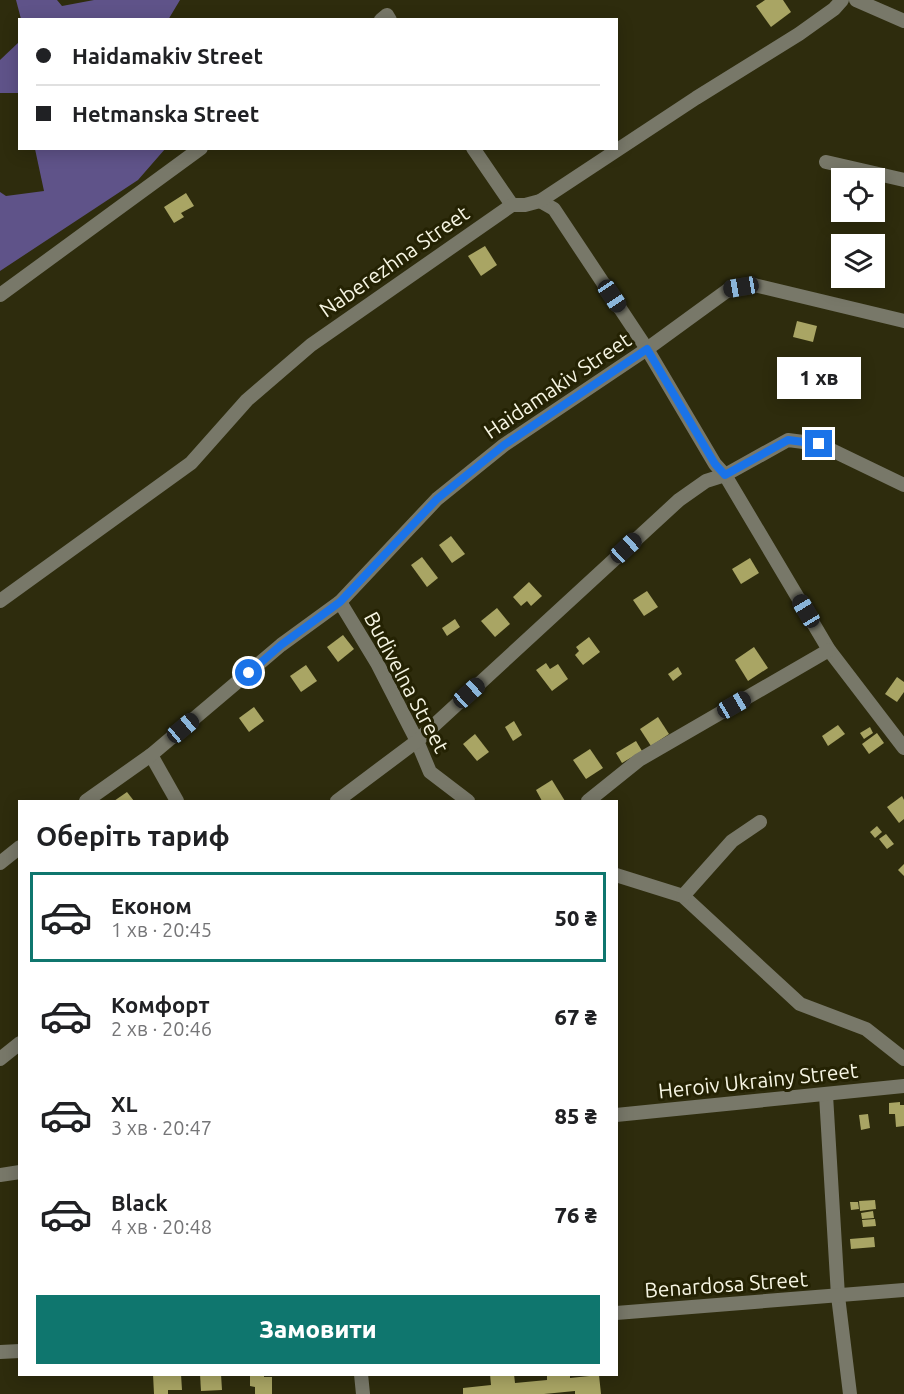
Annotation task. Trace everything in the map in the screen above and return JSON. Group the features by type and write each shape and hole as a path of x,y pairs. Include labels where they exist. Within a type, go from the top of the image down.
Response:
{"street":[{"name":"Naberezhna Street","path":"618,150 799,34 834,9 842,0"},
{"path":"856,0 904,21"},
{"path":"0,295 198,150"},
{"path":"474,150 512,205"},
{"name":"Naberezhna Street","path":"0,601 191,463 248,400 311,345 512,205 525,205 540,201 617,150"},
{"path":"826,162 904,180"},
{"path":"540,201 554,209 647,349 829,650 904,748"},
{"name":"Haidamakiv Street","path":"87,800 151,755 281,645 340,602 437,499 504,445 647,349 728,290 754,285 904,321"},
{"path":"338,800 417,741 679,500 706,481 725,475 788,440 819,444 904,485"},
{"name":"Budivelna Street","path":"340,602 376,663 417,741 430,772 467,800"},
{"path":"589,800 639,760 829,650"},
{"path":"151,755 176,800"},
{"path":"683,896 732,841 760,822"},
{"path":"0,863 18,850"},
{"path":"618,876 683,896 800,1005 866,1029 904,1059"},
{"path":"0,1059 18,1045"},
{"name":"Heroiv Ukrainy Street","path":"618,1115 904,1086"},
{"path":"825,1095 838,1296 850,1394"},
{"path":"0,1175 18,1172"},
{"name":"Benardosa Street","path":"618,1313 904,1290"},
{"path":"0,1352 18,1351"},
{"path":"361,1376 363,1394"}],"shaded area":[{"path":"16,0 57,0 62,6 94,0 180,0 169,18 21,18"},
{"path":"18,43 18,93 0,93 0,60"},
{"path":"35,150 164,150 138,180 0,271 0,192 6,196 44,191"}],"building":[{"path":"765,0 783,0 791,12 771,27 756,6"},
{"path":"186,193 194,206 181,213 184,217 174,223 164,207"},
{"path":"485,246 497,265 481,276 468,256"},
{"path":"797,321 817,326 813,342 793,337"},
{"path":"451,536 465,554 452,563 439,545"},
{"path":"422,557 438,578 427,587 411,565"},
{"path":"750,558 759,573 741,584 732,569"},
{"path":"529,582 542,596 531,606 527,601 521,606 513,597"},
{"path":"647,591 658,607 644,616 633,600"},
{"path":"497,608 510,624 495,637 481,621"},
{"path":"455,619 460,627 447,636 442,628"},
{"path":"343,635 354,649 338,662 327,647"},
{"path":"589,637 600,652 583,665 575,655 579,651 576,647"},
{"path":"754,647 768,668 748,681 735,660"},
{"path":"546,663 550,669 558,664 568,679 552,691 536,670"},
{"path":"306,665 317,681 301,692 290,676"},
{"path":"678,667 682,674 673,681 668,674"},
{"path":"897,677 904,682 904,692 897,702 885,694"},
{"path":"254,707 264,721 249,732 239,718"},
{"path":"658,717 669,734 651,746 640,729"},
{"path":"514,721 522,735 513,741 505,727"},
{"path":"838,725 845,734 828,746 822,736"},
{"path":"870,727 873,733 864,739 860,733"},
{"path":"877,733 884,743 869,754 862,744"},
{"path":"475,734 489,752 477,761 463,744"},
{"path":"636,741 642,751 622,763 616,753"},
{"path":"590,749 603,768 586,779 573,760"},
{"path":"552,780 564,800 541,800 536,790"},
{"path":"127,792 133,800 115,800"},
{"path":"902,796 904,819 899,823 887,807"},
{"path":"877,826 882,832 875,838 870,832"},
{"path":"886,834 894,844 887,849 879,839"},
{"path":"904,864 904,876 898,870"},
{"path":"900,1102 900,1105 904,1105 904,1126 896,1127 895,1114 889,1114 889,1103"},
{"path":"868,1114 870,1128 861,1130 859,1115"},
{"path":"875,1200 876,1209 860,1211 859,1201"},
{"path":"850,1202 858,1202 859,1209 851,1210"},
{"path":"873,1211 874,1218 862,1219 861,1213"},
{"path":"875,1219 876,1226 863,1227 862,1220"},
{"path":"874,1237 875,1247 851,1249 850,1239"},
{"path":"153,1376 181,1376 182,1390 168,1390 168,1394 154,1394"},
{"path":"200,1376 221,1376 222,1390 201,1391"},
{"path":"250,1376 272,1377 272,1394 255,1394 255,1387 250,1386"},
{"path":"490,1376 514,1376 515,1383 547,1380 547,1376 570,1376 570,1378 599,1376 601,1394 575,1394 575,1391 544,1394 463,1394 463,1388 491,1385"}],"route":[{"path":"249,673 281,645 340,602 437,499 504,445 647,349 715,464 725,475 788,440 819,444"}]}
